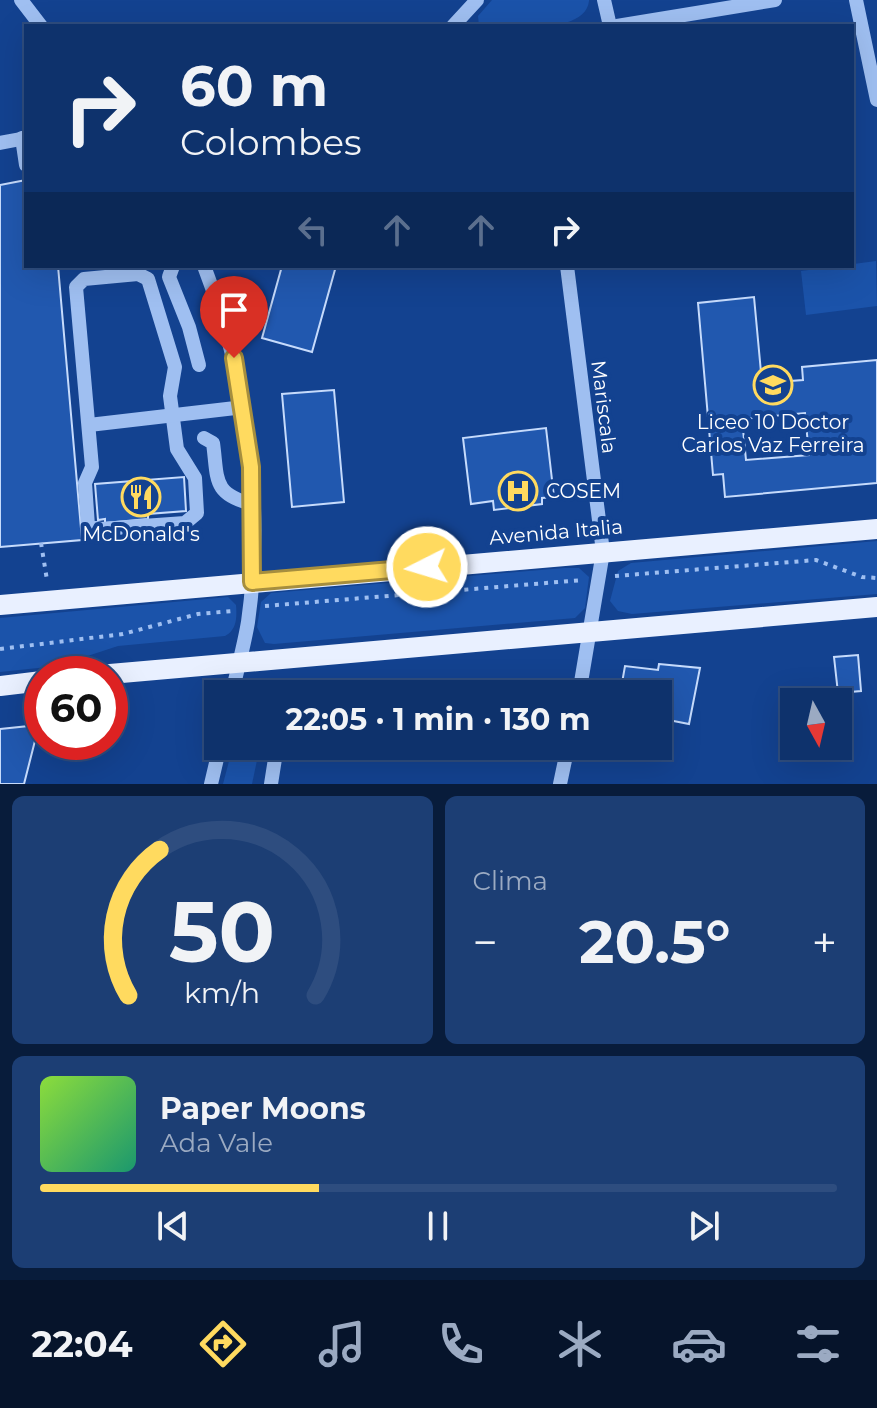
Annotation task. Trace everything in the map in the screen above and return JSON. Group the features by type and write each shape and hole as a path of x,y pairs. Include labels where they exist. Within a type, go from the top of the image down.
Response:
{"main road":[{"name":"Avenida Italia","path":"0,605 877,529"},
{"path":"128,672 877,607"},
{"path":"0,686 24,683"}],"street":[{"path":"21,0 39,24"},
{"path":"455,24 477,0"},
{"path":"604,0 610,24"},
{"path":"629,24 775,0"},
{"path":"856,0 877,100"},
{"path":"0,143 24,138"},
{"path":"172,268 169,277 189,327 199,365"},
{"path":"205,268 229,337 244,407 252,504 252,582 235,680"},
{"name":"Mariscala","path":"567,268 603,552 582,680"},
{"path":"131,273 148,279 163,321 175,367 170,396 177,449 195,478 197,513 185,523 101,529 88,526 85,483 92,467 89,425 76,287 84,279 131,273"},
{"path":"89,425 244,407"},
{"path":"204,438 213,443 220,487 226,496 252,504"},
{"path":"211,784 217,760"},
{"path":"271,784 275,760"},
{"path":"560,784 565,760"}],"path":[{"path":"41,543 45,570"},
{"path":"0,649 123,634 198,614 283,603 552,585 600,577 816,560 862,577 877,578"}],"shaded area":[{"path":"492,0 589,0 584,12 574,20 560,24 479,24 478,16"},
{"path":"876,261 877,306 806,315 801,271 854,268 854,264"},
{"path":"877,541 877,594 632,614 618,611 610,601 618,571 631,563"},
{"path":"579,568 589,577 585,608 575,618 274,644 265,643 257,627 261,602 271,593"},
{"path":"228,597 236,605 234,627 225,636 118,646 88,656 24,656 24,669 0,672 0,618"},
{"path":"229,760 257,760 252,784 223,784"}],"building":[{"path":"24,180 24,268 58,268 82,540 0,547 0,185"},
{"path":"281,268 335,268 312,352 262,338"},
{"path":"754,297 762,383 803,380 802,367 877,360 877,483 725,497 723,474 713,475 698,303","holes":["805,413 809,455 746,460 742,419"]},
{"path":"334,390 344,502 292,507 282,394"},
{"path":"546,428 554,497 542,498 542,504 494,510 493,501 471,504 463,438"},
{"name":"McDonald's","path":"184,477 186,511 148,514 148,519 105,523 105,519 98,520 95,484"},
{"path":"858,655 861,691 837,688 834,657"},
{"path":"659,664 700,668 689,724 672,721 672,680 622,680 625,666 658,670"},
{"path":"24,727 24,760 30,760 24,784 0,784 0,729"}],"place":[{"name":"Liceo 10 Doctor Carlos Vaz Ferreira","path":"773,385"},
{"name":"COSEM","path":"518,491"},
{"name":"McDonald's","path":"141,497"}],"route":[{"path":"234,358 251,467 252,582 427,567"}]}
